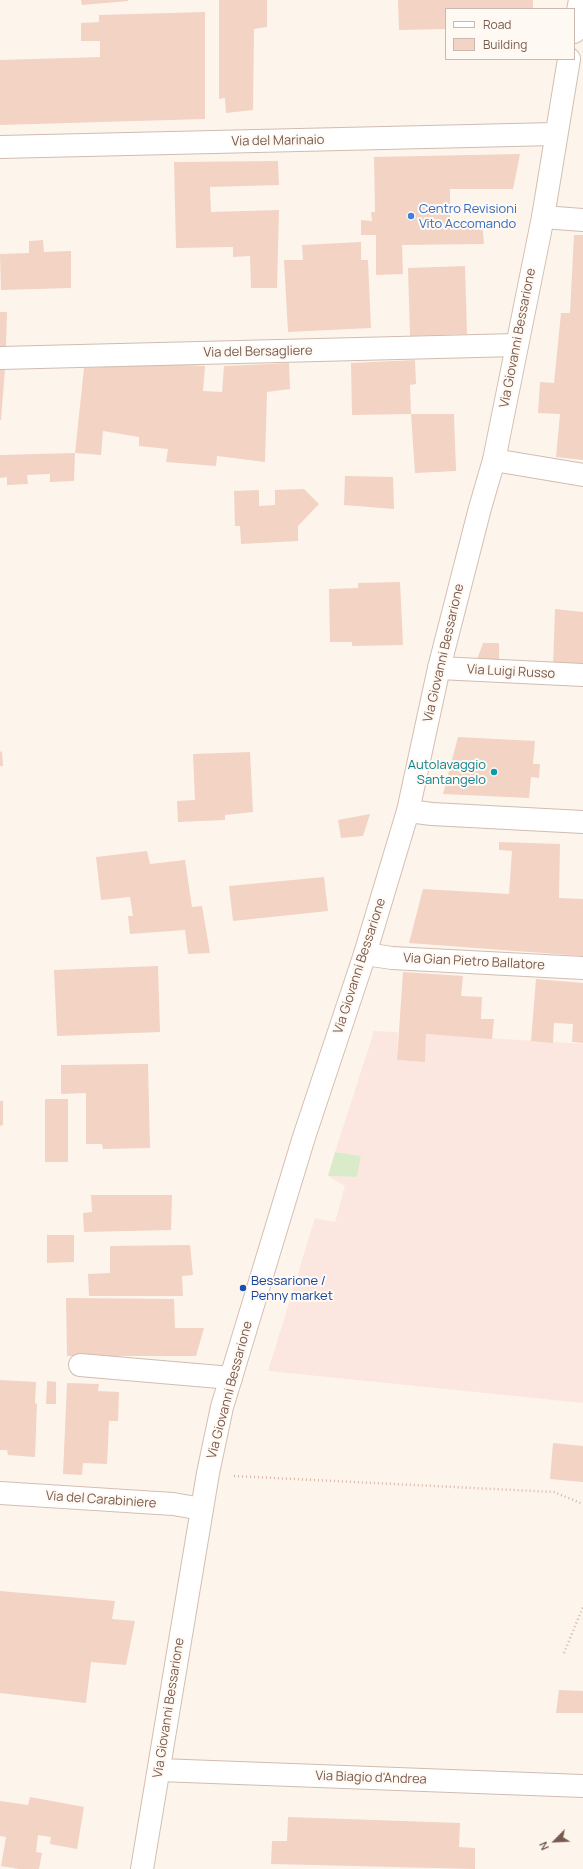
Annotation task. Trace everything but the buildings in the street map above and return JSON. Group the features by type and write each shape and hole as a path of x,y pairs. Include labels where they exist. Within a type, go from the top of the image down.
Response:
{"street":[{"path":"575,27 580,0"},
{"name":"Via Giovanni Bessarione","path":"142,1869 208,1473 222,1407 304,1137 365,954 408,811 440,668 480,508 494,460 543,217 569,60"},
{"name":"Via del Marinaio","path":"0,147 556,134"},
{"path":"543,217 583,220"},
{"name":"Via del Bersagliere","path":"0,358 517,345"},
{"path":"494,460 583,475"},
{"name":"Via Luigi Russo","path":"440,668 583,675"},
{"path":"408,811 432,814 583,822"},
{"name":"Via Gian Pietro Ballatore","path":"365,954 392,958 583,968"},
{"path":"80,1365 231,1378"},
{"name":"Via del Carabiniere","path":"0,1493 173,1504 202,1509"},
{"name":"Via Biagio d'Andrea","path":"159,1770 583,1786"}],"path":[{"path":"208,1473 234,1476 554,1492 583,1504"},
{"path":"564,1653 583,1607"}],"shaded area":[{"path":"374,1031 398,1032 397,1060 425,1062 426,1034 583,1044 583,1403 268,1371 315,1218 335,1222 345,1186 328,1176 357,1177 361,1156 335,1152"}],"green space":[{"path":"335,1152 361,1156 357,1177 328,1176"}],"place":[{"name":"Centro Revisioni Vito Accomando","path":"411,216"},
{"name":"Autolavaggio Santangelo","path":"494,772"},
{"name":"Bessarione / Penny market","path":"243,1288"}]}
